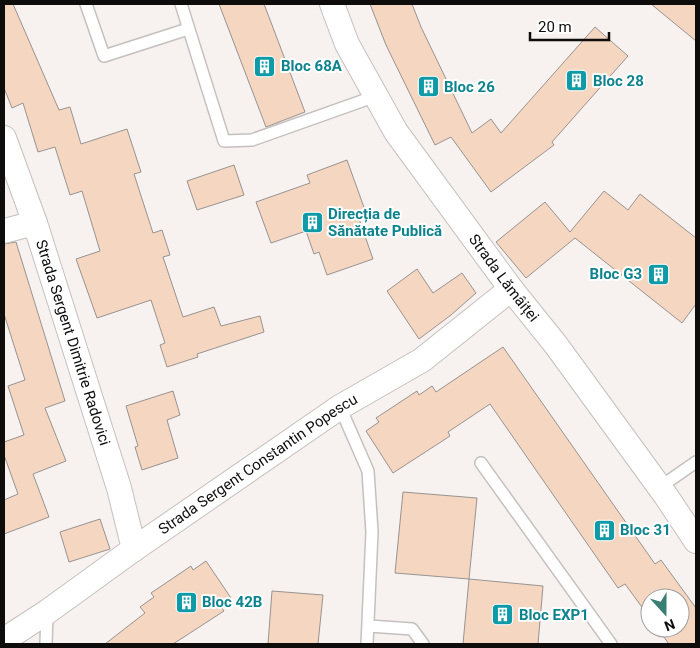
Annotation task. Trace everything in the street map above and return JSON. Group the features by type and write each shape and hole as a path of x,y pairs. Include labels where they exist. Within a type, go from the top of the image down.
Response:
{"street":[{"name":"Strada Lămâiței","path":"332,4 347,44 396,132 511,289 556,345 660,487 696,541"},
{"name":"Strada Sergent Dimitrie Radovici","path":"4,138 35,223 119,488 134,549"},
{"path":"4,231 35,223"},
{"name":"Strada Sergent Constantin Popescu","path":"4,640 340,407 422,360 511,289"}],"lane":[{"path":"86,4 104,56 188,29"},
{"path":"181,4 224,141 252,140 376,96"},
{"path":"340,407 368,471 372,532 369,626 366,644"},
{"path":"660,487 696,462"},
{"path":"481,463 611,644"},
{"path":"46,644 47,612"},
{"path":"369,626 412,630 423,644"}],"building":[{"path":"4,4 13,4 59,110 70,107 81,144 127,129 141,172 134,174 153,233 162,230 170,255 163,257 183,317 214,307 221,326 260,316 264,332 197,354 198,357 167,367 160,345 165,343 151,300 97,318 76,259 100,251 82,191 70,195 55,147 38,152 23,103 12,108 4,88"},
{"name":"Bloc 68A","path":"219,4 264,4 305,112 266,127"},
{"path":"370,4 412,4 421,27 472,133 491,119 501,133 595,27 628,56 552,142 554,145 491,192 451,137 435,145 386,45"},
{"path":"651,4 696,4 696,41"},
{"name":"Direcția de Sănătate Publică","path":"347,160 366,213 358,216 373,259 327,275 319,252 314,254 306,231 271,243 256,202 310,183 307,175"},
{"path":"234,165 244,195 197,210 187,181"},
{"name":"Bloc G3","path":"604,191 628,210 640,194 696,238 696,304 682,323 575,238 526,278 496,242 545,202 570,232"},
{"path":"16,242 65,401 45,408 66,461 33,474 49,517 4,534 4,500 18,494 4,455 4,442 24,435 8,386 25,380 4,314 4,244"},
{"path":"417,269 433,293 462,273 476,293 419,339 387,291"},
{"path":"503,347 655,564 661,560 681,588 640,588 640,604 625,584 618,588 490,404 448,432 450,436 393,473 366,431 379,422 376,418 417,391 419,395 432,386 436,392"},
{"path":"173,391 180,415 167,420 178,458 142,470 135,447 138,446 126,406"},
{"path":"403,492 477,498 469,579 395,573"},
{"path":"100,519 110,549 69,562 60,532"},
{"name":"Bloc 42B","path":"206,561 231,598 220,605 224,611 173,644 105,644 145,613 140,607 154,597 151,593 191,566 193,570"},
{"name":"Bloc EXP1","path":"469,579 543,586 538,644 463,644"},
{"path":"272,591 323,595 318,644 268,644"},
{"path":"690,600 696,608 696,644 669,644 664,638 690,638"}],"place":[{"name":"Bloc 68A","path":"265,66"},
{"name":"Bloc 28","path":"577,81"},
{"name":"Bloc 26","path":"428,87"},
{"name":"Direcția de Sănătate Publică","path":"312,223"},
{"name":"Bloc G3","path":"658,274"},
{"name":"Bloc 31","path":"604,530"},
{"name":"Bloc 42B","path":"186,602"},
{"name":"Bloc EXP1","path":"503,615"}]}
